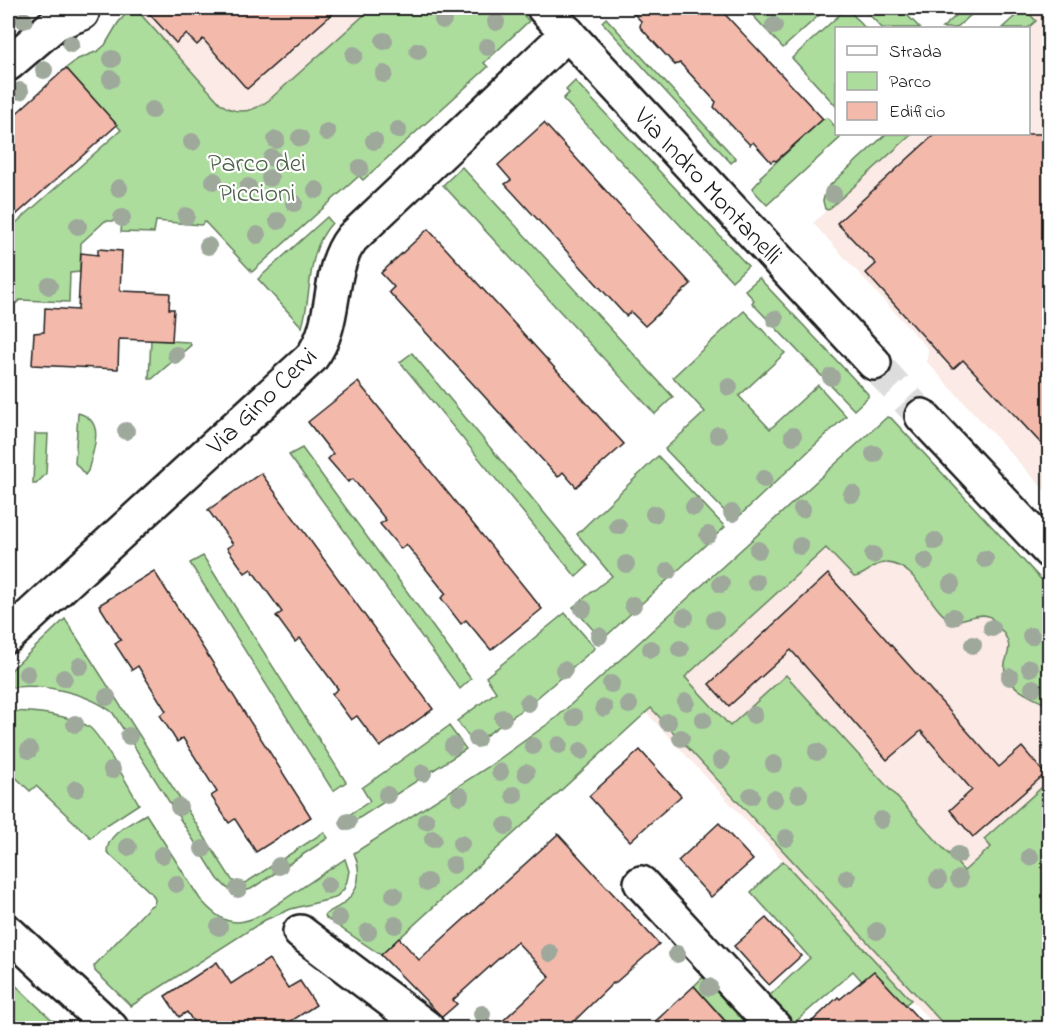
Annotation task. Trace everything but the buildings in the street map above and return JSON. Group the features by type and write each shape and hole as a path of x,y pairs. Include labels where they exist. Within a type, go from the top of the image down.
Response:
{"street":[{"name":"Via Indro Montanelli","path":"544,8 874,363"},
{"path":"8,64 56,23 82,13"},
{"name":"Via Gino Cervi","path":"8,636 311,358 324,335 338,264 345,246 568,33"},
{"path":"922,416 1050,552"},
{"path":"640,883 775,1029"},
{"path":"8,932 111,1029"},
{"path":"300,932 427,1029"}],"shaded area":[{"path":"135,8 372,8 269,100 260,107 243,112 226,108 220,103"},
{"path":"1025,8 1049,8 1049,495 927,362 928,349 813,223 825,212 823,201 826,189 885,135 1030,135 1030,27 1003,27"},
{"path":"919,463 1049,608 1049,1028 937,1028 646,712"}],"green space":[{"name":"Parco dei Piccioni","path":"131,8 135,8 220,103 238,111 251,110 269,100 372,8 517,8 529,21 484,63 488,67 363,180 359,176 252,272 205,222 201,225 156,221 154,233 121,232 122,221 105,221 81,243 80,272 70,273 69,302 20,300 12,307 9,347 8,230 121,130 66,68 105,45 118,23"},
{"path":"746,8 827,8 783,48"},
{"path":"847,8 864,27 835,27 835,105 792,58"},
{"path":"863,8 900,8 919,27 881,27"},
{"path":"965,8 979,8 957,27 943,27"},
{"path":"1024,8 1036,21 1029,27 1003,27"},
{"path":"606,18 736,159 731,163 602,22"},
{"path":"575,81 748,266 732,281 563,99 569,93 566,90"},
{"path":"828,118 835,127 835,135 841,135 840,138 767,205 753,188 761,179 760,177 823,119"},
{"path":"885,135 911,135 828,210 825,209 823,201 826,189"},
{"path":"462,167 673,397 655,414 443,185"},
{"path":"327,217 332,223 317,247 302,327 258,279"},
{"path":"759,278 868,394 868,397 854,410 752,303 754,300 745,290"},
{"path":"744,311 785,353 739,396 770,429 818,385 846,416 734,521 665,449 705,412 673,377"},
{"path":"151,340 189,342 191,345 152,379 149,379"},
{"path":"412,353 588,566 576,577 400,362"},
{"path":"78,413 92,422 96,437 85,475 75,463"},
{"path":"887,417 891,418 1049,588 1049,706 1021,691 1007,677 1005,665 1009,649 1008,643 1005,635 991,617 980,615 951,621 943,615 915,579 898,565 882,563 854,577 826,548 685,677 730,726 786,675 964,871 991,847 984,839 1049,781 1049,1028 947,1028 651,708 381,955 326,918 325,915 347,900 356,888 358,867 354,853 488,767 556,718"},
{"path":"35,434 48,434 46,474 36,484 33,484"},
{"path":"302,448 471,679 460,689 289,455"},
{"path":"658,456 725,527 602,640 573,607 612,576 577,534"},
{"path":"203,556 346,782 333,791 190,563"},
{"path":"565,613 595,648 530,704 474,744 457,721 496,692 486,677"},
{"path":"65,619 232,880 238,884 247,882 324,832 328,838 251,889 238,893 227,888 218,879 113,713 91,700 63,691 34,687 8,688 8,673"},
{"path":"8,712 49,714 72,719 89,727 108,751 139,804 99,830 91,838 36,786 30,791 8,770"},
{"path":"449,726 466,749 344,828 340,821 370,801 362,788"},
{"path":"146,814 200,899 214,913 227,921 242,921 261,915 345,859 349,871 347,881 344,889 335,898 291,909 265,920 131,1006 95,971 94,966 154,904 153,895 107,852 111,839 116,834"},
{"path":"783,861 911,1000 905,1005 869,989 853,971 792,1025 767,998 810,958 751,892"},
{"path":"705,975 755,1028 732,1028 694,986"},
{"path":"8,978 53,1021 47,1028 8,1028"}],"tunnel":[{"path":"874,363 922,416"}]}
